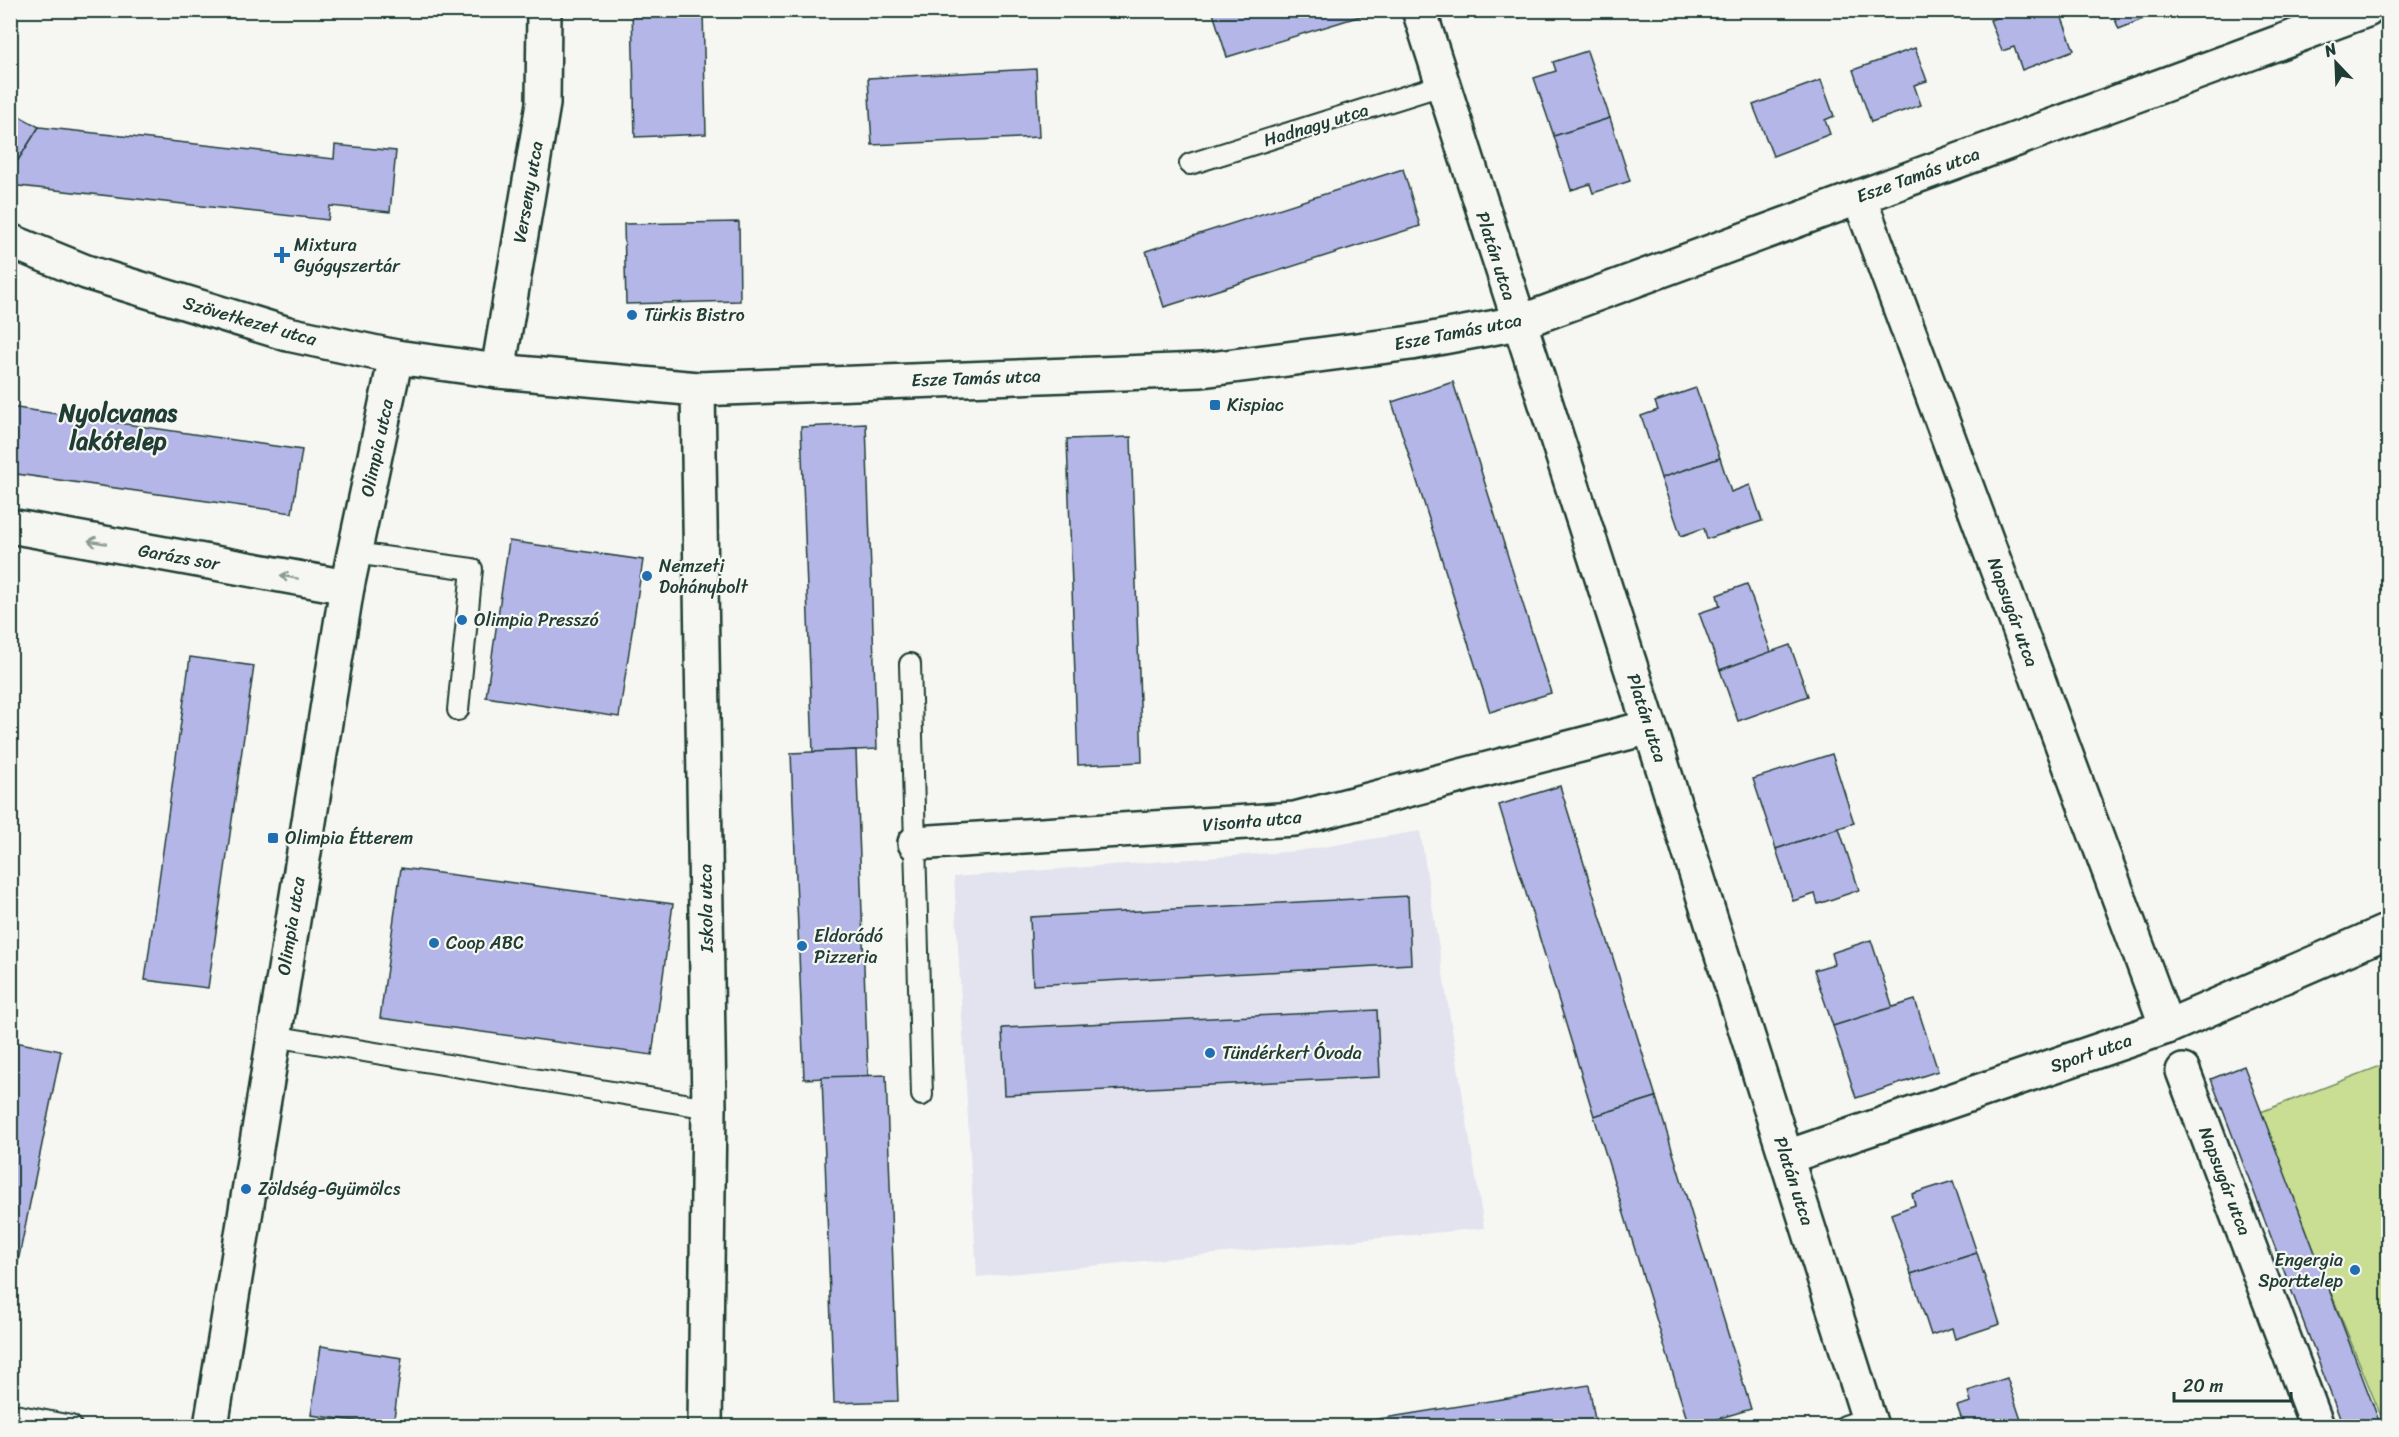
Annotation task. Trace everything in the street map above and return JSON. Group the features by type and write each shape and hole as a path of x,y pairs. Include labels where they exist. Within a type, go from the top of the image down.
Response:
{"street":[{"name":"Verseny utca","path":"498,371 543,104 544,10"},
{"name":"Platán utca","path":"1419,10 1787,1157 1862,1424"},
{"name":"Esze Tamás utca","path":"498,371 698,389 1202,370 1411,343 1518,322 2367,10"},
{"name":"Napsugár utca","path":"1859,197 2167,1028"},
{"name":"Szövetkezet utca","path":"10,240 86,272 288,334 396,357 498,371"},
{"name":"Olimpia utca","path":"211,1426 347,587 396,357"},
{"name":"Iskola utca","path":"698,389 710,1108 705,1426"},
{"name":"Garázs sor","path":"10,526 347,587"},
{"name":"Visonta utca","path":"915,843 1294,819 1650,727"},
{"name":"Sport utca","path":"1787,1157 2167,1028 2388,930"},
{"name":"Napsugár utca","path":"2183,1071 2317,1426"}],"lane":[{"name":"Hadnagy utca","path":"1190,164 1442,85"},
{"path":"354,553 472,569 458,710"},
{"path":"910,664 922,1095"},
{"path":"273,1036 710,1108"},
{"path":"10,1414 71,1426"}],"shaded area":[{"name":"Tündérkert Óvoda","path":"1420,831 1484,1228 977,1277 954,877 1298,851"}],"green space":[{"name":"Engergia Sporttelep","path":"2388,1063 2388,1426 2385,1426 2258,1113"}],"building":[{"path":"632,10 703,10 706,134 635,137"},
{"path":"1212,10 1362,10 1364,15 1227,57"},
{"path":"1517,10 1544,10 1519,18"},
{"path":"1999,10 2059,10 2074,50 2022,70 2014,47 2002,51 1990,20 2001,16"},
{"path":"2111,10 2164,10 2119,29"},
{"path":"1915,48 1927,81 1914,85 1921,105 1871,122 1853,70"},
{"path":"1587,51 1610,118 1554,136 1534,78 1556,71 1553,62"},
{"path":"1036,69 1039,137 872,145 868,78"},
{"path":"1821,80 1834,116 1825,120 1830,134 1773,156 1753,105"},
{"path":"10,111 39,127 10,173"},
{"path":"1610,118 1630,181 1593,193 1590,184 1571,190 1554,136"},
{"path":"39,127 334,159 335,145 396,151 390,212 330,206 328,220 10,185 10,173"},
{"path":"1403,169 1420,226 1164,307 1146,251"},
{"path":"739,222 740,301 626,304 624,224"},
{"path":"1453,382 1551,693 1490,712 1392,402"},
{"path":"1696,388 1720,458 1661,478 1641,416 1658,410 1655,402"},
{"path":"10,407 302,450 292,513 10,473"},
{"path":"866,424 877,749 813,752 801,427"},
{"path":"1131,437 1142,762 1078,765 1067,439"},
{"path":"1720,458 1731,492 1750,485 1762,521 1707,539 1704,528 1681,536 1661,478"},
{"path":"509,541 643,560 619,717 486,697"},
{"path":"1747,584 1771,652 1720,670 1699,613 1720,606 1717,595"},
{"path":"1790,645 1808,696 1738,721 1720,670"},
{"path":"190,657 254,666 208,988 145,980"},
{"path":"856,750 868,1076 804,1079 791,753"},
{"path":"1832,754 1854,823 1776,849 1753,779"},
{"path":"1560,786 1656,1097 1594,1116 1499,805"},
{"path":"1839,828 1859,890 1818,904 1815,894 1793,901 1776,849"},
{"path":"401,868 673,904 652,1055 380,1018"},
{"path":"1408,896 1411,964 1033,985 1030,917"},
{"path":"1871,940 1893,1008 1833,1026 1814,970 1834,964 1831,953"},
{"path":"1915,1000 1938,1071 1856,1098 1833,1026"},
{"path":"1377,1010 1380,1077 1005,1095 1002,1028"},
{"path":"10,1041 61,1051 10,1301"},
{"path":"2244,1066 2381,1426 2343,1426 2211,1079"},
{"path":"886,1075 898,1401 834,1403 822,1077"},
{"path":"1656,1097 1751,1409 1693,1426 1689,1426 1594,1116"},
{"path":"1953,1181 1977,1253 1911,1274 1891,1214 1915,1205 1912,1194"},
{"path":"1977,1253 2000,1324 1955,1339 1952,1328 1931,1335 1911,1274"},
{"path":"321,1346 402,1358 393,1426 311,1415"},
{"path":"2007,1378 2023,1426 1964,1426 1957,1406 1971,1402 1968,1391"},
{"path":"1589,1385 1596,1426 1335,1426"}],"place":[{"name":"Mixtura Gyógyszertár","path":"282,255"},
{"name":"Türkis Bistro","path":"632,315"},
{"name":"Kispiac","path":"1215,405"},
{"name":"Nemzeti Dohánybolt","path":"647,576"},
{"name":"Olimpia Presszó","path":"462,620"},
{"name":"Olimpia Étterem","path":"273,838"},
{"name":"Coop ABC","path":"434,943"},
{"name":"Eldorádó Pizzeria","path":"802,946"},
{"name":"Tündérkert Óvoda","path":"1210,1053"},
{"name":"Zöldség-Gyümölcs","path":"246,1189"},
{"name":"Engergia Sporttelep","path":"2355,1270"}],"district":[{"name":"Nyolcvanas lakótelep","path":"118,427"}]}
